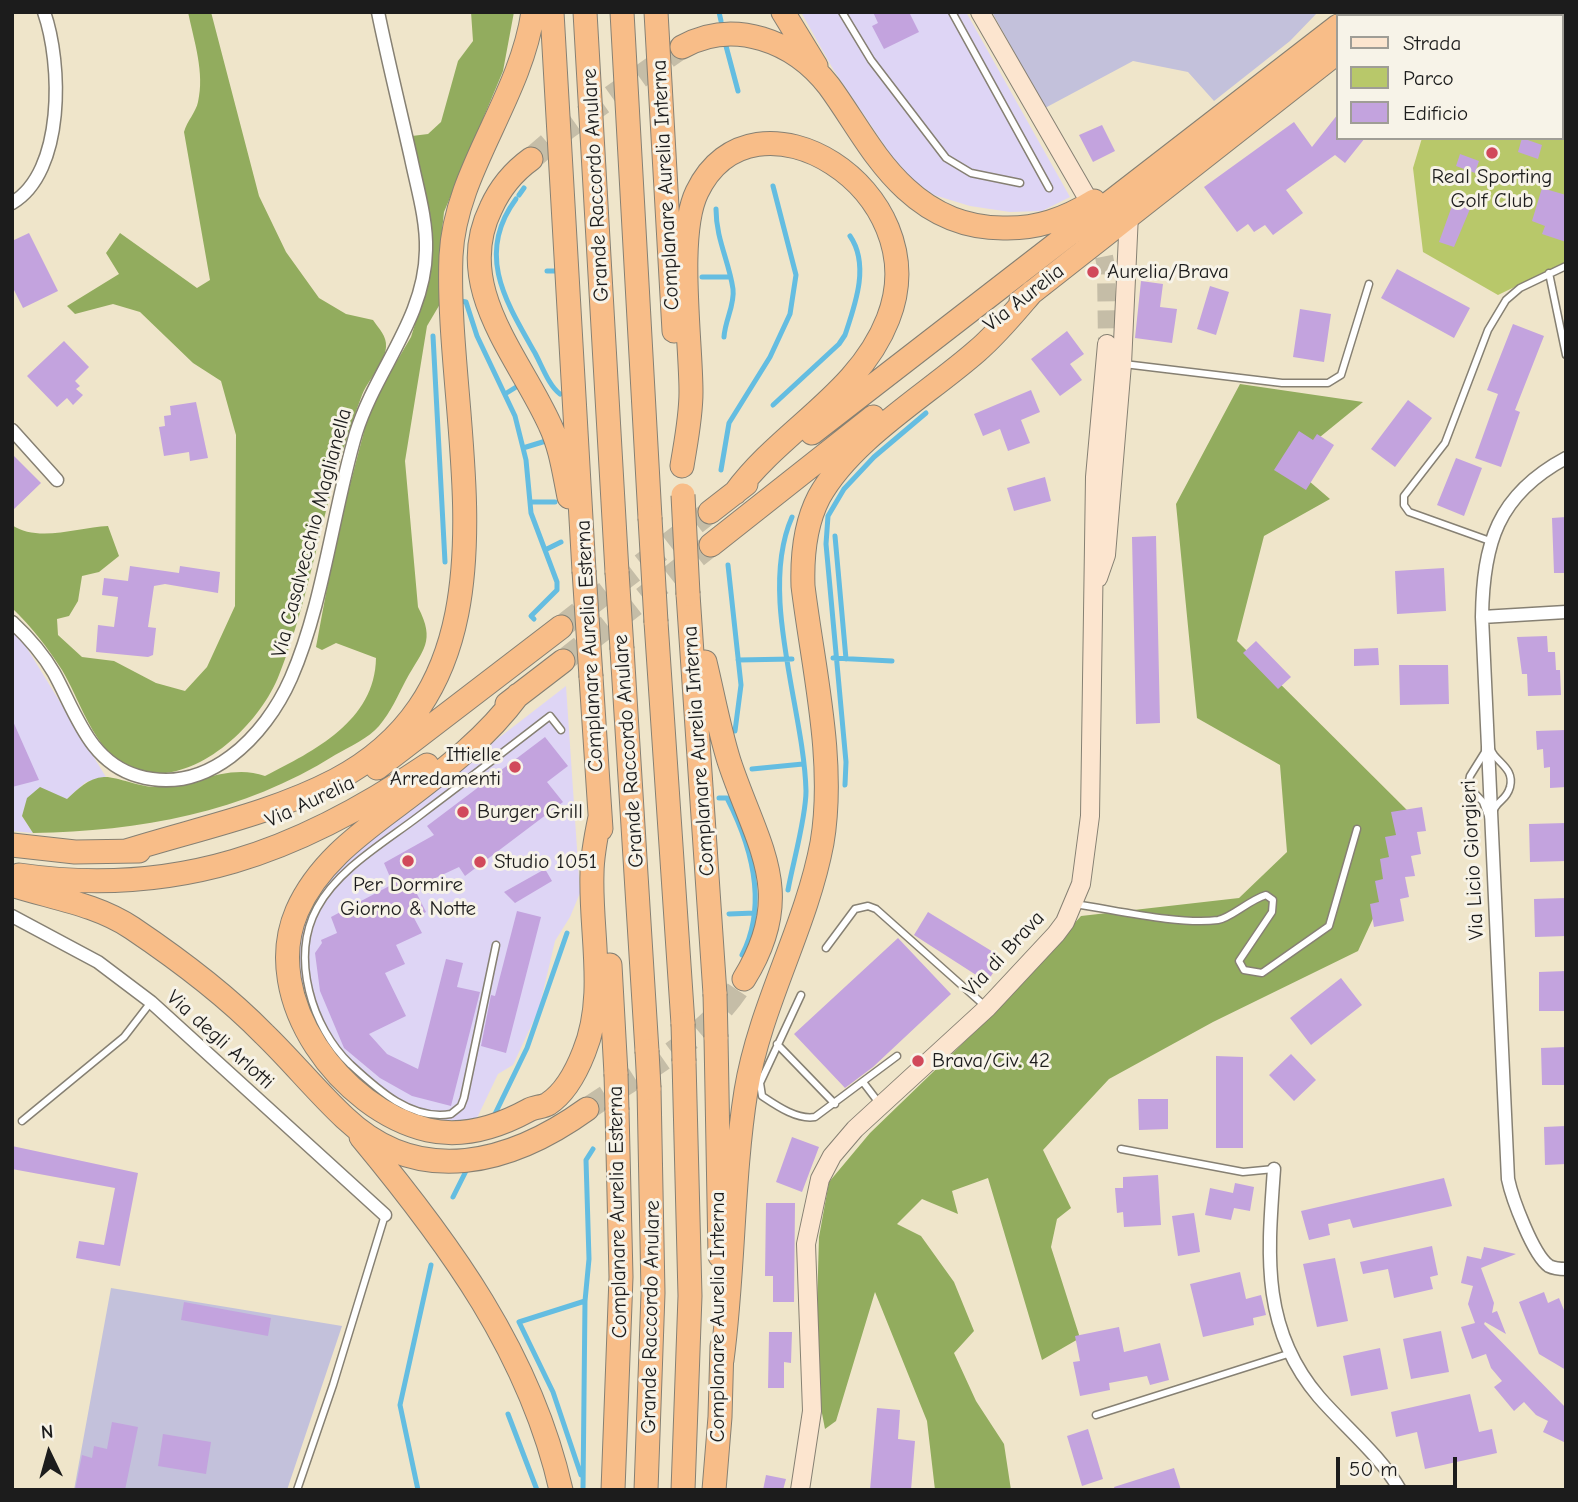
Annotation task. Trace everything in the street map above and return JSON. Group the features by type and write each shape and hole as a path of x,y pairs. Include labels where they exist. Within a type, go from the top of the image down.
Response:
{"highway":[{"path":"126,851 269,808 336,779 393,737 410,719 436,678 457,621 464,577 464,490 452,289 453,237 475,168 521,66 533,12"},
{"name":"Complanare Aurelia Esterna","path":"552,12 616,1073 621,1277 613,1490"},
{"name":"Grande Raccordo Anulare","path":"586,12 649,1088 653,1293 646,1490"},
{"name":"Grande Raccordo Anulare","path":"622,12 656,622 683,1024 690,1296 683,1490"},
{"name":"Complanare Aurelia Interna","path":"656,12 688,594 715,994 722,1360 714,1490"},
{"path":"783,12 827,84 905,188 940,213 962,223 997,228 1030,227 1069,215 1099,198 1180,139 1225,115"},
{"name":"Via Aurelia","path":"710,512 1336,28"},
{"path":"693,42 729,33 755,36 795,55 827,84"},
{"name":"Via Aurelia","path":"711,545 1336,54"},
{"path":"682,466 691,404 686,237 694,197 713,167 748,146 780,144 813,153 857,183 888,225 897,264 893,304 883,331 853,376 763,459 735,493"},
{"path":"530,159 505,182 489,211 481,237 479,274 492,317 555,435 584,561"},
{"path":"722,1360 732,1289 746,1090 773,992 812,885 827,805 825,761 803,586 803,557 811,514 825,487 852,455 982,346 1031,292"},
{"path":"690,621 703,654 729,762 766,862 771,888 772,914 767,935 744,979"},
{"name":"Via Aurelia","path":"12,845 75,852 168,849 220,839 290,815 345,789 415,741 561,627"},
{"name":"Via Aurelia","path":"12,874 71,881 131,880 209,868 270,850 336,822 385,794 563,661"},
{"path":"518,695 477,743 381,817 329,862 303,897 289,939 287,970 295,1004 315,1041 359,1094 387,1115 430,1131 450,1133 498,1125 533,1108 548,1105 558,1094 576,1068 590,1035 596,988 592,875 600,817"},
{"path":"12,886 95,909 131,928 196,976 262,1031 345,1119 434,1228 497,1324 534,1403 553,1454 561,1490"},
{"path":"345,1119 387,1146 417,1157 450,1162 483,1160 518,1150 552,1133 587,1109"}],"street":[{"path":"12,203 29,189 40,174 51,140 55,83 53,51 44,12"},
{"name":"Via Casalvecchio Maglianella","path":"12,622 48,664 95,749 115,766 137,776 179,779 215,768 254,734 283,694 306,634 357,432 372,392 414,314 424,272 426,247 418,194 378,12"},
{"path":"981,12 1085,194"},
{"path":"1092,595 1105,555 1122,364 1129,214"},
{"name":"Via di Brava","path":"800,1490 812,1411 807,1285 808,1222 820,1178 832,1156 855,1129 987,1008 1056,934 1081,884 1090,816 1095,477 1107,344"},
{"path":"12,430 57,480"},
{"name":"Via Licio Giorgieri","path":"1566,458 1546,470 1518,495 1498,523 1484,565 1482,617 1508,1179 1516,1203 1543,1260 1552,1267 1566,1269"},
{"path":"1482,617 1566,612"},
{"name":"Via degli Arlotti","path":"12,916 99,962 151,1002 385,1216"},
{"path":"1274,1169 1270,1287 1275,1313 1291,1353 1318,1396 1400,1490"}],"lane":[{"path":"842,12 871,60 946,158 971,173 1020,183"},
{"path":"952,12 1049,188"},
{"path":"1490,541 1414,514 1406,509 1403,501 1408,490 1437,456 1451,430 1495,316 1511,294 1566,266"},
{"path":"1549,273 1566,355"},
{"path":"1122,364 1282,383 1328,383 1341,375 1370,284"},
{"path":"496,945 464,1098 461,1106 451,1114 416,1111 371,1084 344,1058 315,1008 306,968 306,942 317,908 332,887 395,834 550,716 561,730"},
{"path":"1487,728 1492,751 1505,765 1510,778 1506,795 1493,807 1491,824"},
{"path":"1487,728 1485,751 1468,782 1470,792 1483,802 1491,824"},
{"path":"1073,904 1169,918 1220,920 1250,900 1266,895 1273,900 1272,912 1239,961 1244,970 1262,973 1329,926 1357,829"},
{"path":"826,948 855,909 868,906 876,909 987,1008"},
{"path":"802,995 760,1083 762,1096 806,1119 835,1104 897,1056"},
{"path":"22,1121 124,1037 151,1002"},
{"path":"777,1044 835,1104"},
{"path":"863,1082 881,1106"},
{"path":"1121,1149 1243,1172 1274,1169"},
{"path":"297,1490 385,1216"},
{"path":"1096,1415 1291,1353"}],"shaded area":[{"path":"801,12 966,12 1070,197 1042,211 1010,212 970,206 934,195 913,180 891,155 833,69"},
{"path":"992,12 1318,12 1290,41 1214,101 1188,72 1133,61 1045,108"},
{"path":"12,631 22,640 106,777 86,782 67,799 22,816 33,833 12,831"},
{"path":"566,686 580,893 570,917 555,941 539,1009 513,1065 498,1074 477,1118 453,1121 424,1118 397,1107 365,1084 341,1057 309,1003 300,979 299,953 305,917 323,884 355,849"},
{"path":"111,1288 342,1326 287,1490 74,1490"}],"green space":[{"path":"188,12 211,12 259,196 286,252 319,298 346,314 373,320 384,336 386,347 383,359 362,395 351,426 296,628 270,694 242,730 205,760 184,769 163,773 141,772 126,766 102,744 92,730 62,670 33,630 12,608 12,525 34,533 59,533 108,526 119,556 99,572 82,576 78,601 69,616 57,619 58,635 82,657 114,661 156,683 185,691 207,667 235,606 236,435 221,381 193,363 140,312 113,304 75,314 67,306 119,274 106,253 120,233 197,288 210,280 184,132 197,106 200,91 198,57"},
{"path":"471,12 514,12 503,71 444,212 440,249 440,304 427,326 405,461 418,607 427,637 422,653 391,709 375,730 300,775 227,805 190,815 112,828 33,833 22,816 27,798 40,787 67,799 88,782 104,777 157,787 238,772 265,776 321,744 353,716 365,700 373,680 376,658 336,643 322,650 316,647 337,534 371,405 411,337 425,292 412,136 428,134 441,122 458,61 473,41"},
{"name":"Real Sporting Golf Club","path":"1566,12 1566,262 1498,295 1423,252 1413,168 1421,140 1564,140 1564,14 1516,14"},
{"path":"1240,384 1363,402 1288,463 1330,499 1264,536 1237,641 1418,821 1358,951 1213,1022 1109,1079 1043,1150 1071,1208 1057,1219 1051,1247 1080,1338 1042,1360 988,1178 952,1191 958,1214 922,1199 897,1224 921,1236 954,1282 974,1331 954,1353 976,1401 1004,1444 1011,1490 935,1490 927,1421 875,1292 836,1421 825,1429 815,1377 819,1237 829,1182 870,1133 991,1016 1081,916 1239,898 1287,852 1280,765 1197,718 1176,504"}],"building":[{"path":"873,12 909,12 919,32 884,49 872,26 878,23"},
{"path":"1336,117 1336,140 1363,140 1345,163 1335,155 1286,190 1303,213 1273,235 1265,225 1254,232 1248,224 1237,232 1204,187 1294,122 1312,147"},
{"path":"1102,125 1115,151 1093,162 1079,135"},
{"path":"1521,140 1542,145 1538,159 1518,152"},
{"path":"1460,154 1479,161 1475,173 1456,166"},
{"path":"1542,188 1566,195 1566,242 1542,234 1545,226 1532,221"},
{"path":"1453,203 1470,209 1454,247 1439,242"},
{"path":"29,233 58,291 23,308 12,286 12,241"},
{"path":"1397,269 1470,308 1454,338 1381,298"},
{"path":"1141,281 1163,284 1160,307 1177,309 1172,343 1135,338"},
{"path":"1210,286 1229,292 1216,335 1197,329"},
{"path":"1300,309 1331,314 1324,362 1293,357"},
{"path":"1513,324 1544,336 1515,410 1520,412 1501,467 1475,458 1498,394 1487,390"},
{"path":"1067,331 1084,354 1070,364 1082,380 1060,396 1031,359"},
{"path":"64,341 89,367 75,381 80,386 76,389 83,395 73,405 67,398 57,407 27,376"},
{"path":"1031,390 1040,412 1021,420 1030,443 1008,451 1000,429 983,436 974,414"},
{"path":"1408,400 1432,418 1395,467 1371,449"},
{"path":"196,402 208,458 190,461 189,452 164,456 159,427 165,426 164,416 171,415 170,406"},
{"path":"1299,431 1313,440 1317,434 1334,445 1306,490 1274,470"},
{"path":"12,454 41,483 12,511"},
{"path":"1456,458 1482,468 1464,516 1437,505"},
{"path":"1045,477 1051,501 1014,511 1007,488"},
{"path":"1566,517 1566,573 1554,573 1552,518"},
{"path":"1156,536 1160,723 1136,724 1132,537"},
{"path":"130,566 179,573 180,566 220,572 218,593 165,584 154,586 148,627 156,628 153,655 148,657 96,652 98,625 114,627 118,597 102,595 104,578 128,581"},
{"path":"1444,568 1446,611 1397,614 1395,571"},
{"path":"1547,636 1548,652 1555,652 1556,670 1560,670 1561,695 1528,696 1527,674 1522,674 1517,637"},
{"path":"1256,641 1291,677 1278,689 1243,653"},
{"path":"1378,648 1379,665 1354,666 1354,649"},
{"path":"1399,665 1448,665 1449,704 1400,705"},
{"path":"12,719 39,780 12,787"},
{"path":"1566,730 1566,787 1550,788 1550,767 1544,768 1543,749 1537,750 1536,731"},
{"path":"545,737 568,766 547,782 563,802 465,876 459,867 414,888 426,912 414,918 422,933 396,945 405,964 385,973 406,1016 369,1034 387,1054 418,1069 446,959 463,963 457,987 480,992 451,1106 412,1096 380,1078 344,1048 320,991 315,953 322,943 321,940 337,933 331,917 393,884 384,863 434,835 427,826"},
{"path":"1422,807 1426,831 1417,832 1421,854 1411,856 1415,876 1405,877 1409,897 1400,899 1404,921 1374,927 1370,904 1379,902 1375,881 1383,879 1380,859 1389,857 1385,837 1396,835 1391,812"},
{"path":"1566,823 1566,861 1530,862 1529,824"},
{"path":"545,869 552,881 515,903 504,892"},
{"path":"1566,898 1566,936 1535,937 1534,899"},
{"path":"517,911 541,917 506,1053 481,1046 491,995 495,996"},
{"path":"928,912 1003,958 987,982 914,935"},
{"path":"898,938 951,994 873,1067 845,1088 794,1034"},
{"path":"1566,971 1566,1011 1539,1011 1539,972"},
{"path":"1341,978 1362,1005 1311,1045 1290,1018"},
{"path":"1566,1047 1566,1085 1542,1085 1541,1048"},
{"path":"1291,1054 1316,1080 1294,1101 1269,1075"},
{"path":"1216,1056 1243,1057 1243,1148 1216,1148"},
{"path":"1138,1099 1168,1099 1168,1129 1139,1130"},
{"path":"1566,1126 1566,1164 1545,1165 1544,1127"},
{"path":"792,1137 819,1147 802,1192 776,1182"},
{"path":"12,1146 138,1173 120,1266 76,1258 79,1241 104,1245 115,1188 12,1169"},
{"path":"1158,1175 1161,1225 1124,1227 1123,1212 1117,1213 1115,1188 1123,1188 1123,1177"},
{"path":"1444,1178 1452,1206 1353,1228 1350,1219 1328,1224 1330,1235 1309,1240 1301,1211"},
{"path":"1235,1183 1254,1187 1250,1211 1234,1208 1231,1220 1205,1215 1210,1188 1233,1193"},
{"path":"766,1203 795,1203 794,1302 773,1302 773,1276 765,1276"},
{"path":"1194,1213 1200,1252 1178,1256 1172,1216"},
{"path":"1432,1246 1438,1275 1430,1277 1433,1289 1394,1298 1388,1269 1363,1274 1360,1262"},
{"path":"1484,1247 1516,1254 1481,1268 1494,1303 1492,1313 1497,1311 1506,1334 1485,1322 1484,1324 1566,1408 1566,1443 1543,1432 1548,1421 1536,1415 1524,1402 1514,1411 1494,1387 1502,1381 1491,1368 1486,1354 1472,1359 1461,1327 1475,1323 1468,1304 1473,1286 1461,1283 1467,1256 1481,1259"},
{"path":"1335,1258 1348,1321 1317,1327 1303,1264"},
{"path":"1240,1272 1246,1299 1261,1295 1266,1315 1253,1318 1254,1325 1203,1337 1190,1284"},
{"path":"1544,1292 1548,1303 1559,1298 1566,1315 1566,1370 1539,1354 1519,1302"},
{"path":"184,1302 271,1318 268,1336 181,1320"},
{"path":"1119,1327 1124,1352 1160,1343 1169,1380 1150,1385 1147,1376 1109,1383 1110,1390 1080,1396 1073,1362 1080,1361 1075,1336"},
{"path":"1441,1331 1449,1372 1411,1379 1403,1339"},
{"path":"769,1332 792,1332 791,1363 784,1362 784,1388 768,1388"},
{"path":"1380,1348 1388,1389 1351,1396 1343,1356"},
{"path":"1470,1394 1479,1432 1492,1429 1497,1453 1425,1469 1417,1432 1396,1437 1391,1412"},
{"path":"877,1408 900,1410 898,1439 915,1441 911,1490 870,1490"},
{"path":"112,1422 138,1427 125,1490 75,1490 82,1455 92,1458 94,1446 107,1449"},
{"path":"1088,1429 1103,1479 1082,1486 1067,1436"},
{"path":"163,1434 211,1442 206,1474 158,1466"},
{"path":"1174,1468 1181,1490 1115,1490 1114,1487"},
{"path":"766,1475 786,1479 783,1490 763,1490"}],"waterway":[{"path":"719,12 721,21"},
{"path":"726,46 738,91"},
{"path":"721,470 729,423 770,357 790,314 796,275 773,186"},
{"path":"519,195 524,188"},
{"path":"516,199 504,219 498,239 496,258 499,278 514,315 549,381 560,394"},
{"path":"716,209 718,230 733,289 733,301 724,337"},
{"path":"773,405 839,344 845,335 856,298 860,272 856,247 850,236"},
{"path":"547,271 555,271"},
{"path":"702,277 730,277"},
{"path":"461,301 466,302 477,336 515,416 526,460 531,513 557,582 557,590 531,616 534,619"},
{"path":"433,336 445,562"},
{"path":"505,394 521,384"},
{"path":"845,785 846,762 826,544 828,516 844,489 874,457 926,413"},
{"path":"523,448 549,440"},
{"path":"530,502 555,502"},
{"path":"788,890 802,827 806,791 781,616 783,548 792,517"},
{"path":"835,536 846,659"},
{"path":"547,549 561,542"},
{"path":"728,565 741,685 735,731"},
{"path":"833,658 892,661"},
{"path":"738,660 792,659"},
{"path":"752,769 803,764"},
{"path":"719,798 727,798 736,817 744,836 754,876 754,916 742,955"},
{"path":"729,914 755,913"},
{"path":"493,1118 527,1048 567,933"},
{"path":"583,1490 585,1301 589,1259 586,1160 593,1149"},
{"path":"453,1197 468,1167"},
{"path":"418,1490 400,1405 431,1265"},
{"path":"581,1475 553,1392 519,1322 585,1301"},
{"path":"508,1414 537,1490"}],"tunnel":[{"path":"531,159 567,128 682,47"},
{"path":"1099,230 1106,267 1107,344"},
{"path":"561,627 710,512"},
{"path":"563,661 711,545"},
{"path":"587,1109 694,1036 730,1000 744,979"}],"place":[{"name":"Real Sporting Golf Club","path":"1492,153"},
{"name":"Aurelia/Brava","path":"1093,272"},
{"name":"Ittielle Arredamenti","path":"515,767"},
{"name":"Burger Grill","path":"463,812"},
{"name":"Per Dormire Giorno & Notte","path":"408,861"},
{"name":"Studio 1051","path":"480,862"},
{"name":"Brava/Civ. 42","path":"918,1061"}]}
